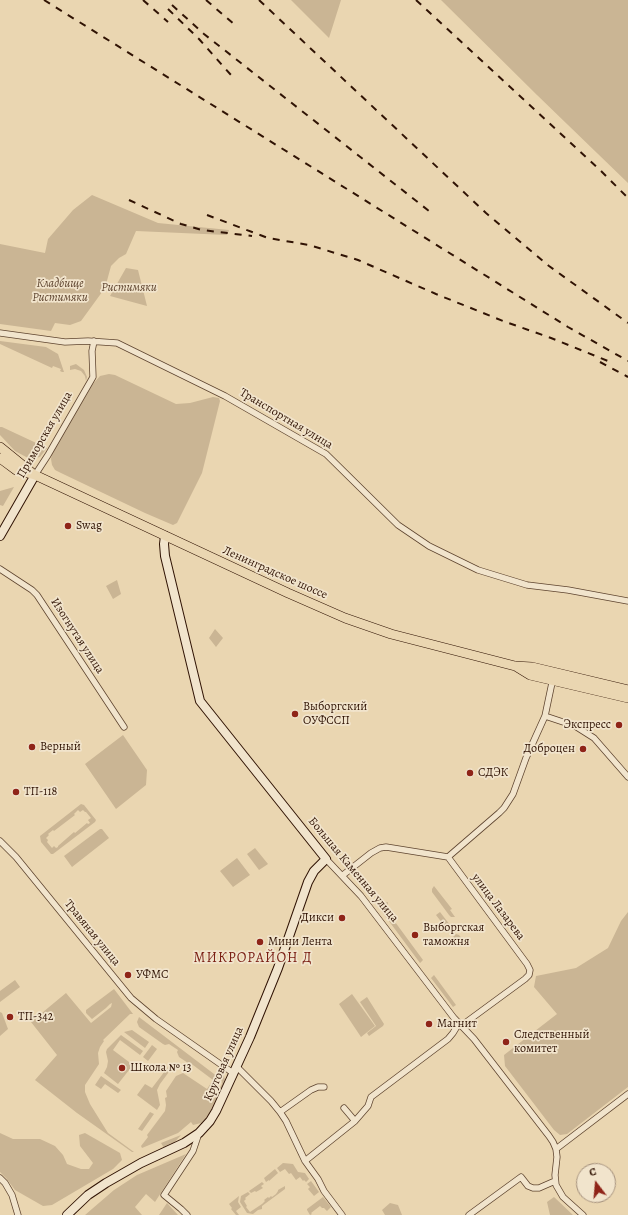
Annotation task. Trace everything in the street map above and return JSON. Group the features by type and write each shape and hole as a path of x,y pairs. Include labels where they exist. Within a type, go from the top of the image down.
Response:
{"main road":[{"name":"Ленинградское шоссе","path":"0,447 35,475"},
{"name":"Ленинградское шоссе","path":"0,458 16,470 35,475 345,618 390,634 515,666 530,675 553,676 628,690"},
{"name":"Ленинградское шоссе","path":"553,676 628,698"}],"street":[{"name":"Транспортная улица","path":"0,333 64,342 94,341 117,343 225,396 326,454 398,525 428,546 478,570 527,586 568,590 628,601"},
{"name":"Приморская улица","path":"0,536 93,377 92,351 94,341"},
{"name":"Большая Каменная улица","path":"165,536 165,556 200,701 326,859 362,896 460,1024 474,1039 545,1130 556,1149 557,1157 555,1181"},
{"name":"Изогнутая улица","path":"0,569 32,590 37,595 124,727"},
{"path":"343,875 371,853 380,848 386,847 448,857 504,808 513,794 526,758 545,716 553,676"},
{"path":"545,716 576,726 594,738 628,777"},
{"name":"Травяная улица","path":"0,841 16,857 132,998 147,1012 235,1069 271,1101 286,1121 305,1162 342,1215"},
{"name":"улица Лазарева","path":"448,857 530,970 529,975 525,979 460,1024"},
{"name":"Круговая улица","path":"67,1215 88,1196 106,1183 140,1163 184,1143 199,1133 210,1121 235,1069 278,968 308,882 314,871 326,859"},
{"path":"305,1162 355,1121 368,1106 371,1097 448,1039 460,1024"},
{"path":"280,1112 311,1090 318,1087 324,1087"},
{"path":"556,1149 628,1094"},
{"path":"344,1108 355,1121"},
{"path":"187,1215 182,1209 164,1195 193,1151 199,1133"},
{"path":"468,1215 521,1177 528,1186 533,1188 539,1188 555,1181 558,1190 583,1215"},
{"path":"0,1178 5,1183 12,1195 18,1215"}],"green space":[{"path":"291,0 341,0 329,38"},
{"path":"441,0 628,0 628,183 537,95"},
{"name":"Кладбище Ристимяки","path":"92,195 158,223 229,230 227,235 136,231 126,254 119,258 111,266 105,288 81,321 70,325 55,323 51,331 0,324 0,244 45,253 48,239 73,210"},
{"name":"Ристимяки","path":"126,268 138,270 147,306 110,296"},
{"path":"0,341 46,347 58,354 64,372 60,371 61,369 53,366 52,368 0,344"},
{"path":"76,364 84,370 87,377 86,381 85,376 81,371 75,369 70,370 70,366"},
{"path":"109,374 115,375 176,404 190,403 213,397 219,398 220,401 202,473 177,523 173,525 61,473 55,470 52,465 52,453 92,385 100,376"},
{"path":"0,427 47,448 40,457 32,459 28,458 15,451 0,435"},
{"path":"14,487 3,506 0,505 0,491"},
{"path":"117,580 121,594 113,599 106,586"},
{"path":"215,629 223,638 216,647 209,638"},
{"path":"123,735 147,770 146,785 116,809 85,764"},
{"path":"81,804 84,805 96,820 53,854 51,854 41,842 40,836","holes":["78,810 80,812 83,810 86,812 91,818 88,820 90,823 87,823 75,833 74,832 58,847 56,848 54,846 52,848 47,842 48,840 46,838 49,835 48,834 75,815 74,814"]},
{"path":"102,829 109,838 72,867 64,856"},
{"path":"255,848 268,864 259,870 247,854"},
{"path":"237,858 250,875 233,887 220,871"},
{"path":"434,886 452,909 450,910 455,917 451,917 449,915 432,892"},
{"path":"388,902 387,911 423,960 420,963 380,909 382,903"},
{"path":"440,912 450,925 446,928 436,915"},
{"path":"628,912 628,1087 567,1134 560,1135 554,1130 505,1066 504,1055 557,1014 534,987 536,976 576,968 608,948 621,921"},
{"path":"456,934 459,935 464,941 464,944 461,947 453,937"},
{"path":"434,975 456,1005 453,1007 431,978"},
{"path":"15,980 20,987 0,1002 0,991"},
{"path":"114,989 133,1014 130,1014 103,1040 104,1041 98,1053 99,1064 85,1085 85,1092 90,1104 108,1133 134,1152 77,1113 35,1080 57,1055 31,1022 66,993 91,1023 111,1007 112,1003 92,1019 86,1013 86,1010"},
{"path":"352,994 375,1026 361,1037 339,1004"},
{"path":"367,997 384,1024 369,1036 367,1033 376,1026 360,1002"},
{"path":"0,1012 2,1013 8,1029 0,1036"},
{"path":"139,1017 218,1077 219,1086 214,1099 222,1084 221,1077 223,1072 225,1080 215,1104 205,1120 201,1123 193,1125 191,1122 178,1133 142,1148 141,1146 148,1137 147,1135 165,1111 165,1098 167,1097 166,1091 176,1076 183,1073 207,1089 213,1080 189,1062 188,1063 179,1057 177,1052 178,1050 169,1044 163,1044 139,1027 137,1022"},
{"path":"132,1030 149,1042 145,1048 124,1032"},
{"path":"121,1035 143,1051 140,1055 120,1040 113,1050 133,1065 118,1084 104,1073 108,1061 106,1052 107,1049"},
{"path":"152,1045 157,1049 148,1061 143,1057"},
{"path":"171,1063 174,1065 157,1090 160,1105 157,1110 137,1095 145,1084 152,1088"},
{"path":"101,1076 121,1090 118,1093 105,1084 101,1089 95,1085"},
{"path":"150,1112 154,1114 142,1131 138,1129"},
{"path":"0,1133 13,1139 40,1139 55,1146 63,1155 67,1164 81,1169 89,1169 93,1163 80,1146 79,1135 85,1133 120,1153 122,1160 113,1169 52,1205 43,1206 15,1190 0,1172"},
{"path":"181,1135 172,1145 164,1148 161,1143"},
{"path":"186,1154 155,1202 146,1194 135,1207 142,1215 85,1215 114,1190 137,1175"},
{"path":"283,1163 293,1164 298,1172 305,1173 309,1179 306,1182 300,1177 296,1180 291,1173 289,1174 285,1169 280,1172 277,1168"},
{"path":"275,1169 278,1173 266,1182 264,1178"},
{"path":"311,1181 319,1192 314,1196 308,1189 310,1187 307,1184"},
{"path":"262,1182 264,1184 261,1186 263,1188 256,1192 251,1193 249,1191"},
{"path":"285,1186 285,1189 262,1206 262,1209 253,1214 247,1213 240,1202 241,1196 248,1192 250,1194 244,1201 250,1212 262,1204 268,1197 272,1197 278,1190"},
{"path":"239,1196 238,1202 241,1207 236,1211 239,1215 236,1215 229,1204"},
{"path":"323,1197 331,1207 327,1211 320,1206 310,1215 307,1209"},
{"path":"554,1197 573,1215 550,1215 547,1202"},
{"path":"167,1203 178,1215 159,1215"},
{"path":"390,1203 398,1205 402,1215 385,1215 382,1210"}],"railway":[{"path":"44,0 568,327 628,361"},
{"path":"143,0 168,22"},
{"path":"206,0 235,25"},
{"path":"259,0 486,213 549,266 628,323"},
{"path":"416,0 601,171 628,198"},
{"path":"172,5 204,34 429,211"},
{"path":"168,9 199,39 231,75"},
{"path":"129,200 181,224 202,230 252,236"},
{"path":"207,215 268,238 309,245 358,260 436,294 608,361"},
{"path":"600,362 628,377"}],"place":[{"name":"Swag","path":"68,526"},
{"name":"Выборгский ОУФССП","path":"295,714"},
{"name":"Экспресс","path":"619,725"},
{"name":"Верный","path":"32,747"},
{"name":"Доброцен","path":"583,749"},
{"name":"СДЭК","path":"470,773"},
{"name":"ТП-118","path":"16,792"},
{"name":"Дикси","path":"342,918"},
{"name":"Выборгская таможня","path":"415,935"},
{"name":"Мини Лента","path":"260,942"},
{"name":"УФМС","path":"128,975"},
{"name":"ТП-342","path":"10,1017"},
{"name":"Магнит","path":"429,1024"},
{"name":"Следственный комитет","path":"506,1042"},
{"name":"Школа № 13","path":"122,1068"}],"district":[{"name":"МИКРОРАЙОН Д","path":"253,959"}]}
